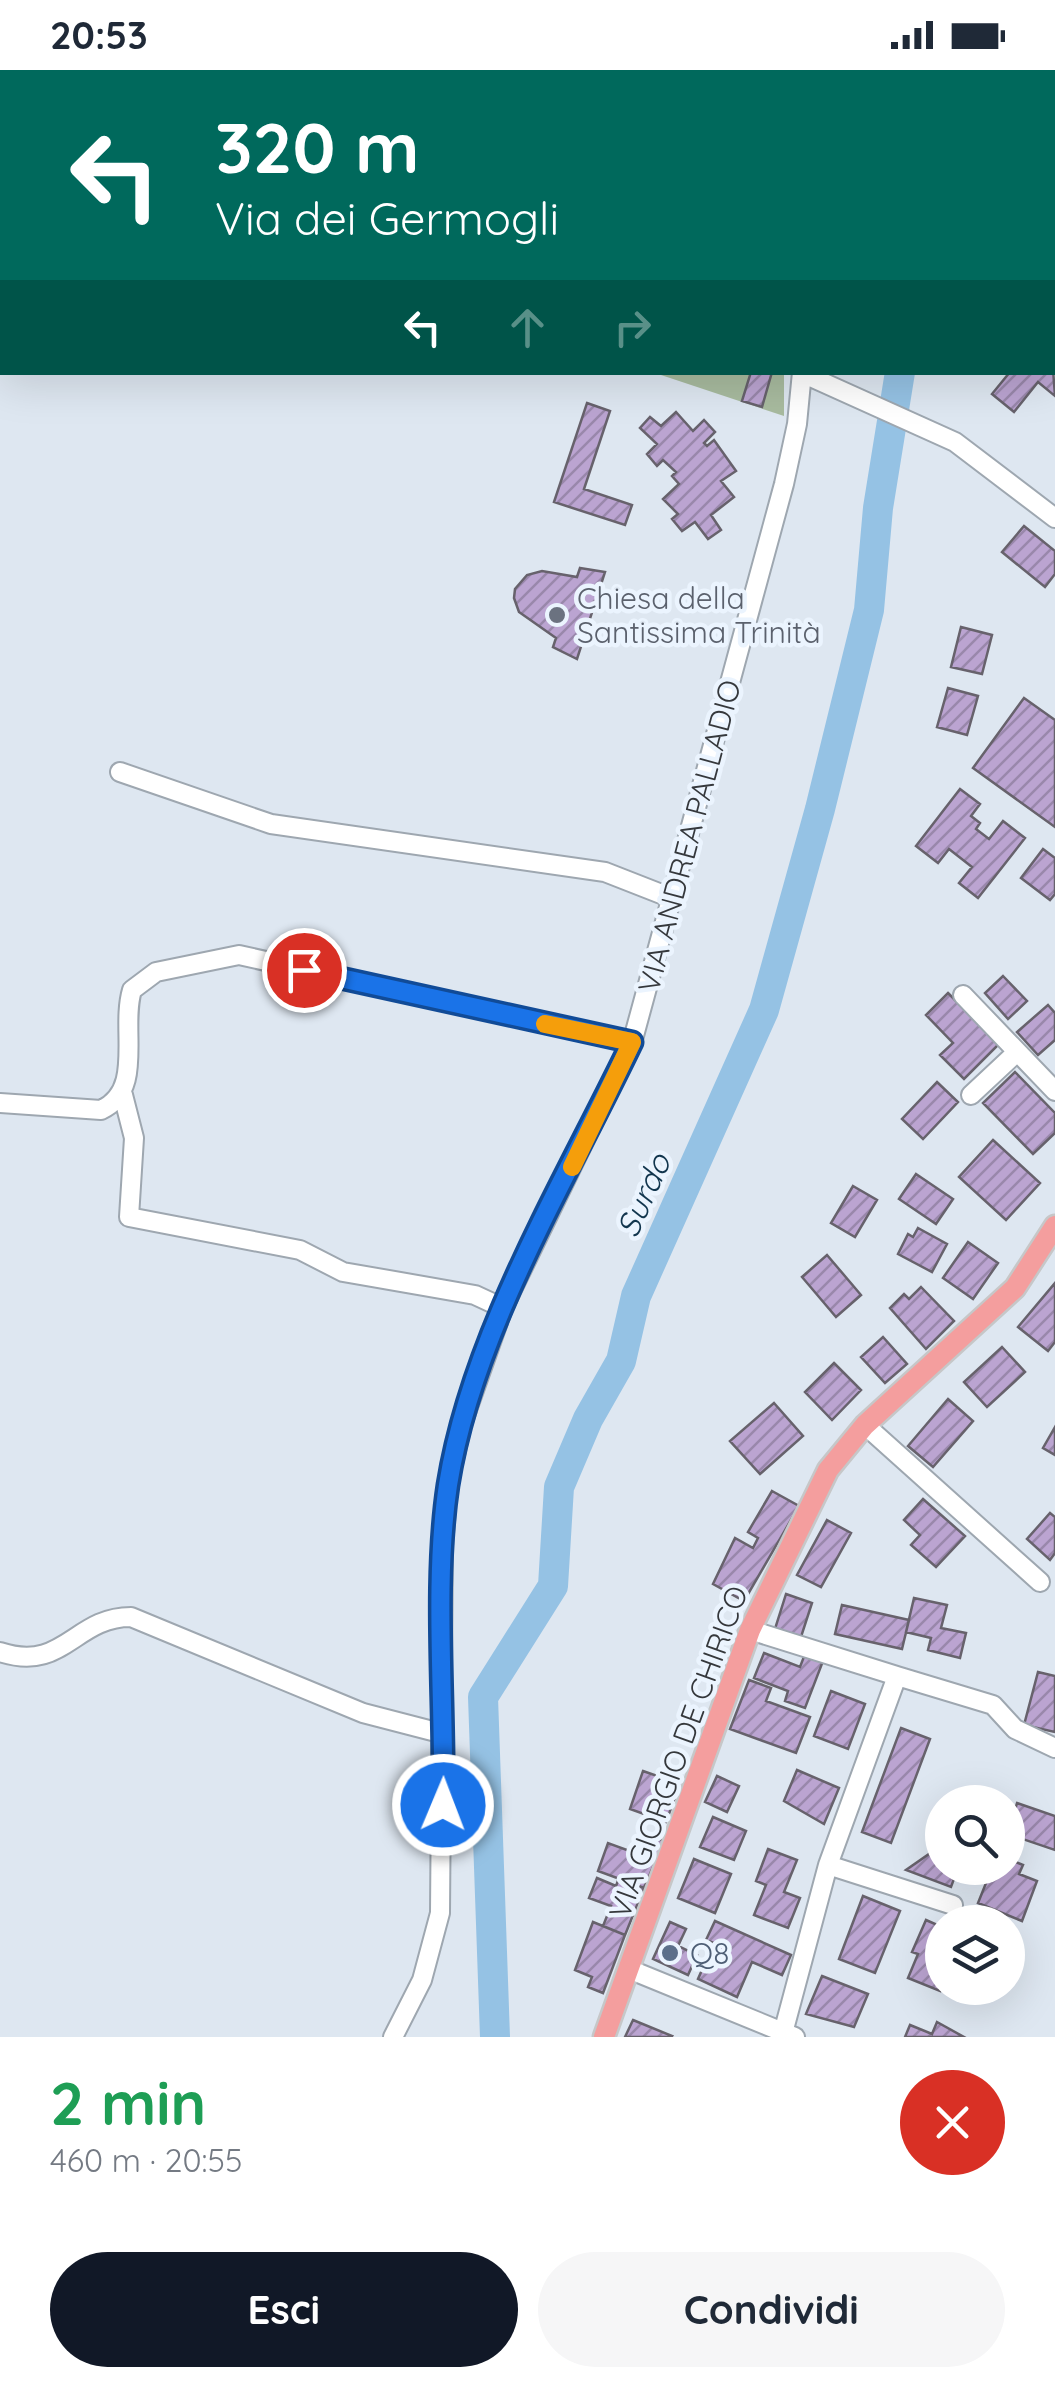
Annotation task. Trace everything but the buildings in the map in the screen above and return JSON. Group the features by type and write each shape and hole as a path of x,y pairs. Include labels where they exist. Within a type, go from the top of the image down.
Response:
{"main road":[{"name":"VIA GIORGIO DE CHIRICO","path":"604,2037 750,1630 828,1470 865,1425 1015,1288 1050,1249 1055,1226"}],"street":[{"name":"VIA ANDREA PALLADIO","path":"393,2037 422,1980 440,1912 443,1545 448,1485 462,1424 503,1308 632,1042 784,484 798,424 802,375"},
{"path":"807,375 956,442 1055,518"},
{"path":"120,772 271,824 606,872 674,899"},
{"path":"503,1308 475,1295 343,1272 300,1250 129,1217 134,1138 123,1096 132,990 156,972 222,956 267,960 353,983 394,986 435,1001 632,1042"},
{"path":"963,994 1055,1091"},
{"path":"971,1095 1017,1052"},
{"path":"0,1103 102,1110 123,1096"},
{"path":"865,1425 1040,1582"},
{"path":"0,1652 31,1659 49,1656 111,1617 131,1617 363,1713 444,1734"},
{"path":"750,1630 993,1705 1015,1729 1055,1748"},
{"path":"630,1970 789,2035 828,1865 897,1676"},
{"path":"828,1865 953,1905"}],"green space":[{"path":"661,375 784,375 784,416"}],"waterway":[{"name":"Surdo","path":"495,2037 483,1697 553,1586 559,1487 588,1419 621,1361 636,1296 764,1010 820,809 869,610 878,508 900,375"}],"slow traffic":[{"path":"545,1024 632,1042 572,1167"}],"place":[{"name":"Chiesa della Santissima Trinità","path":"557,615"},
{"name":"Q8","path":"670,1953"}],"route":[{"path":"304,970 353,983 394,986 435,1001 632,1042 503,1308 462,1424 448,1485 443,1545 443,1805"}]}
